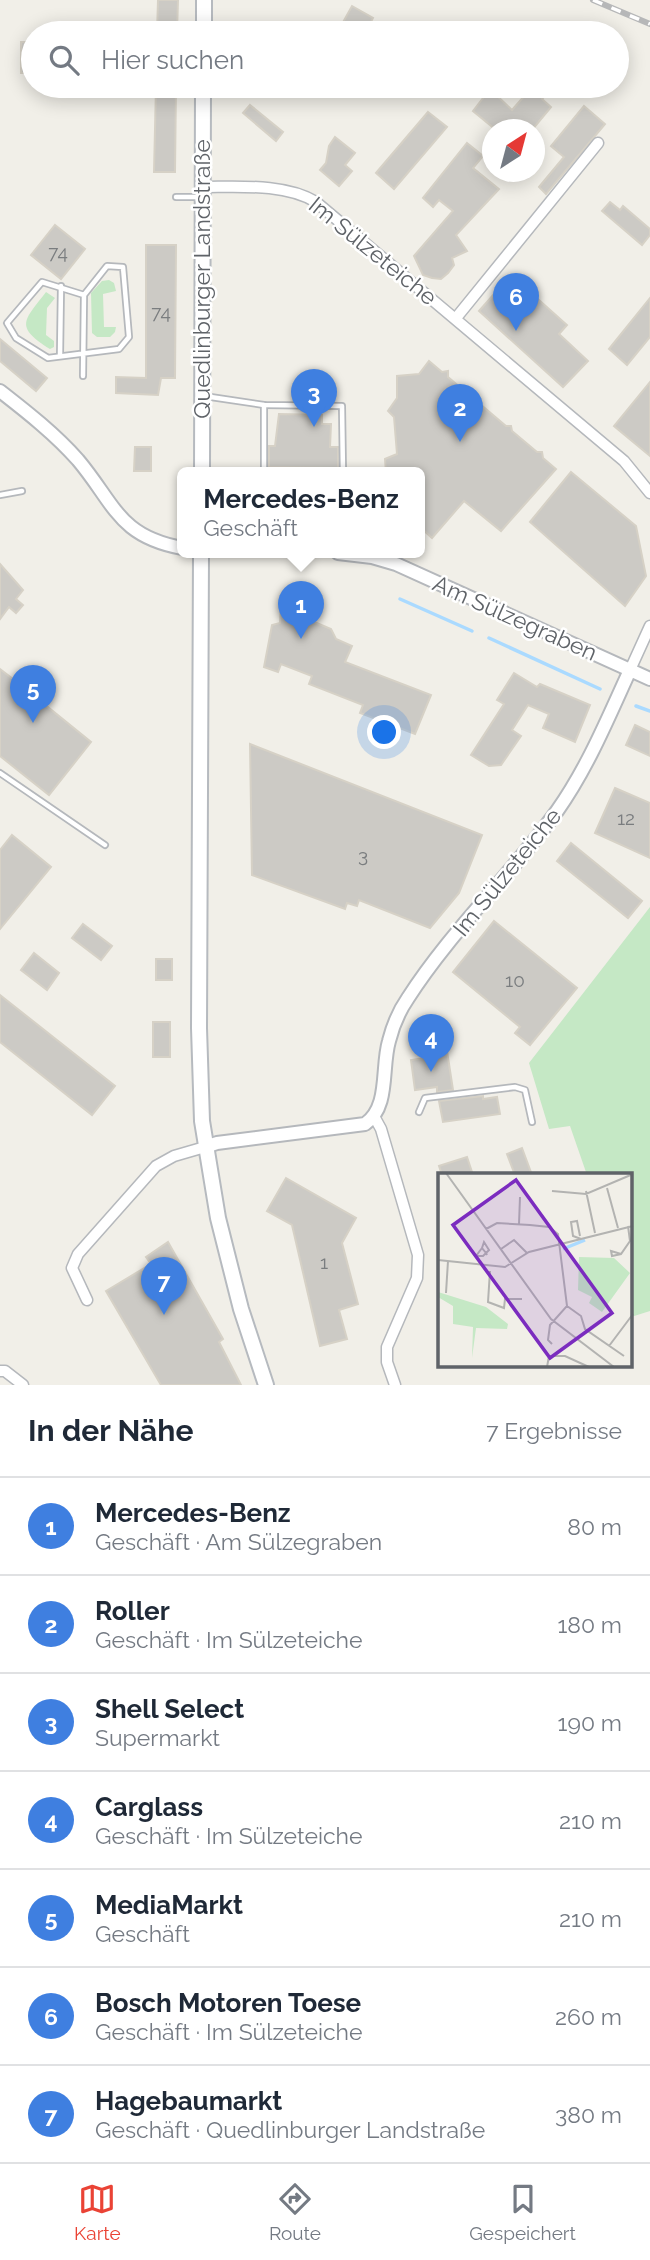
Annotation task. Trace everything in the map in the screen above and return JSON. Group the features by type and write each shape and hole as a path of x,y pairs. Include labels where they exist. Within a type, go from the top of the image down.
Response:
{"main road":[{"path":"204,0 204,21"},
{"name":"Quedlinburger Landstraße","path":"202,467 203,98"},
{"path":"201,558 199,1041 205,1147 214,1199 241,1309 265,1385"}],"street":[{"name":"Im Sülzeteiche","path":"456,318 598,143"},
{"name":"Im Sülzeteiche","path":"202,192 286,191 309,198 624,461 650,493"},
{"path":"0,391 77,460 131,528 152,541 177,547"},
{"name":"Am Sülzegraben","path":"377,558 396,564 650,679"},
{"name":"Im Sülzeteiche","path":"375,1118 381,1104 383,1066 397,1016 434,964 575,786 650,626"},
{"path":"87,1300 72,1268 78,1254 156,1166 174,1156 217,1143 365,1124 375,1118 381,1129 419,1263 418,1278 391,1336 387,1362 395,1385"},
{"path":"0,1371 5,1371 23,1385"}],"lane":[{"path":"176,197 202,192"},
{"path":"83,376 83,351 84,295 107,267 123,267 129,337 119,349 83,351 48,358 16,338 8,323 42,282 84,295"},
{"path":"60,356 61,286"},
{"path":"202,395 264,405 342,406 343,467"},
{"path":"264,405 264,467"},
{"path":"0,495 22,492"},
{"path":"0,773 105,845"},
{"path":"419,1112 425,1098 515,1087 525,1090 532,1122"}],"green space":[{"path":"109,280 114,283 116,291 103,294 104,327 116,327 115,332 110,337 97,337 92,333 91,293 102,281"},
{"path":"46,292 55,298 47,308 46,335 54,341 54,347 50,349 31,334 26,323"},
{"path":"650,907 650,1311 632,1317 632,1173 586,1173 570,1126 549,1129 529,1063"}],"building":[{"path":"158,0 178,0 177,21 157,21"},
{"path":"352,6 373,18 371,21 344,21"},
{"path":"156,98 176,98 175,172 154,172"},
{"path":"483,98 499,98 512,110 522,98 543,98 551,107 541,119 483,119 473,111"},
{"path":"250,105 283,132 276,141 243,113"},
{"path":"584,106 605,124 546,194 539,187 564,157 551,146"},
{"path":"428,112 447,127 394,189 376,173"},
{"path":"335,137 355,153 345,165 352,171 339,186 320,170 326,163 329,146"},
{"path":"467,143 482,155 473,168 482,175 482,182 490,182 499,189 456,235 467,251 452,258 454,265 441,279 423,275 414,256 453,211 439,200 433,207 423,198"},
{"path":"610,202 620,210 623,206 650,229 650,235 642,245 602,211"},
{"path":"55,225 85,249 61,279 31,255"},
{"path":"146,245 176,245 175,378 161,378 158,395 116,393 116,377 146,378"},
{"path":"511,275 567,325 559,334 588,361 563,387 479,311"},
{"path":"650,298 650,337 627,365 609,349"},
{"path":"0,339 47,378 36,391 0,361"},
{"path":"429,361 442,372 448,371 448,377 474,399 480,399 480,404 506,426 511,426 512,431 537,452 542,452 543,458 556,469 501,531 464,501 432,538 425,532 425,467 386,467 385,459 397,454 394,417 388,411 397,398 397,376 419,374"},
{"path":"650,382 650,456 614,426"},
{"path":"279,414 322,415 322,424 331,424 330,447 338,447 338,467 269,467 269,446 275,446"},
{"path":"135,447 151,447 151,471 134,471"},
{"path":"571,472 636,526 646,576 625,606 530,522"},
{"path":"0,564 23,590 16,599 23,605 16,613 9,607 0,619"},
{"path":"297,587 312,621 331,629 336,639 352,646 345,662 431,695 415,734 360,713 363,705 309,684 312,676 281,664 278,672 264,667 272,625 280,623 281,605"},
{"path":"0,669 17,682 22,676 48,697 43,703 91,742 49,795 0,756"},
{"path":"514,673 537,687 540,684 590,705 575,742 543,728 549,714 528,705 512,730 521,736 501,765 489,766 471,755 504,704 497,700"},
{"path":"635,725 650,732 650,756 626,745"},
{"path":"250,744 482,835 459,893 430,928 359,900 357,906 347,903 345,909 252,875"},
{"path":"615,788 650,803 650,858 595,833"},
{"path":"12,835 51,867 0,929 0,850"},
{"path":"571,843 642,901 628,918 557,861"},
{"path":"494,921 577,988 530,1045 515,1033 520,1027 453,972"},
{"path":"83,924 112,946 101,960 72,938"},
{"path":"34,953 59,973 47,990 21,970"},
{"path":"156,959 172,959 172,980 156,980"},
{"path":"0,995 115,1086 92,1115 0,1042"},
{"path":"153,1022 170,1022 170,1057 153,1057"},
{"path":"445,1038 453,1090 437,1092 437,1087 415,1090 411,1060 431,1057 429,1040"},
{"path":"483,1096 483,1099 497,1097 500,1114 443,1122 439,1101"},
{"path":"522,1148 531,1173 514,1173 507,1154"},
{"path":"467,1157 472,1173 441,1173 439,1166"},
{"path":"286,1178 356,1218 342,1243 358,1304 339,1310 347,1339 320,1346 292,1225 267,1211"},
{"path":"168,1242 223,1339 219,1342 241,1385 161,1385 106,1291 151,1264 146,1257"}],"waterway":[{"path":"400,599 472,631"},
{"path":"489,638 600,689"},
{"path":"636,706 650,711"}],"railway":[{"path":"593,0 650,24"}],"place":[{"name":"Bosch Motoren Toese","path":"516,331"},
{"name":"Shell Select","path":"314,427"},
{"name":"Roller","path":"460,442"},
{"name":"Mercedes-Benz","path":"301,639"},
{"name":"MediaMarkt","path":"33,723"},
{"name":"Carglass","path":"431,1072"},
{"name":"Hagebaumarkt","path":"164,1315"}]}
